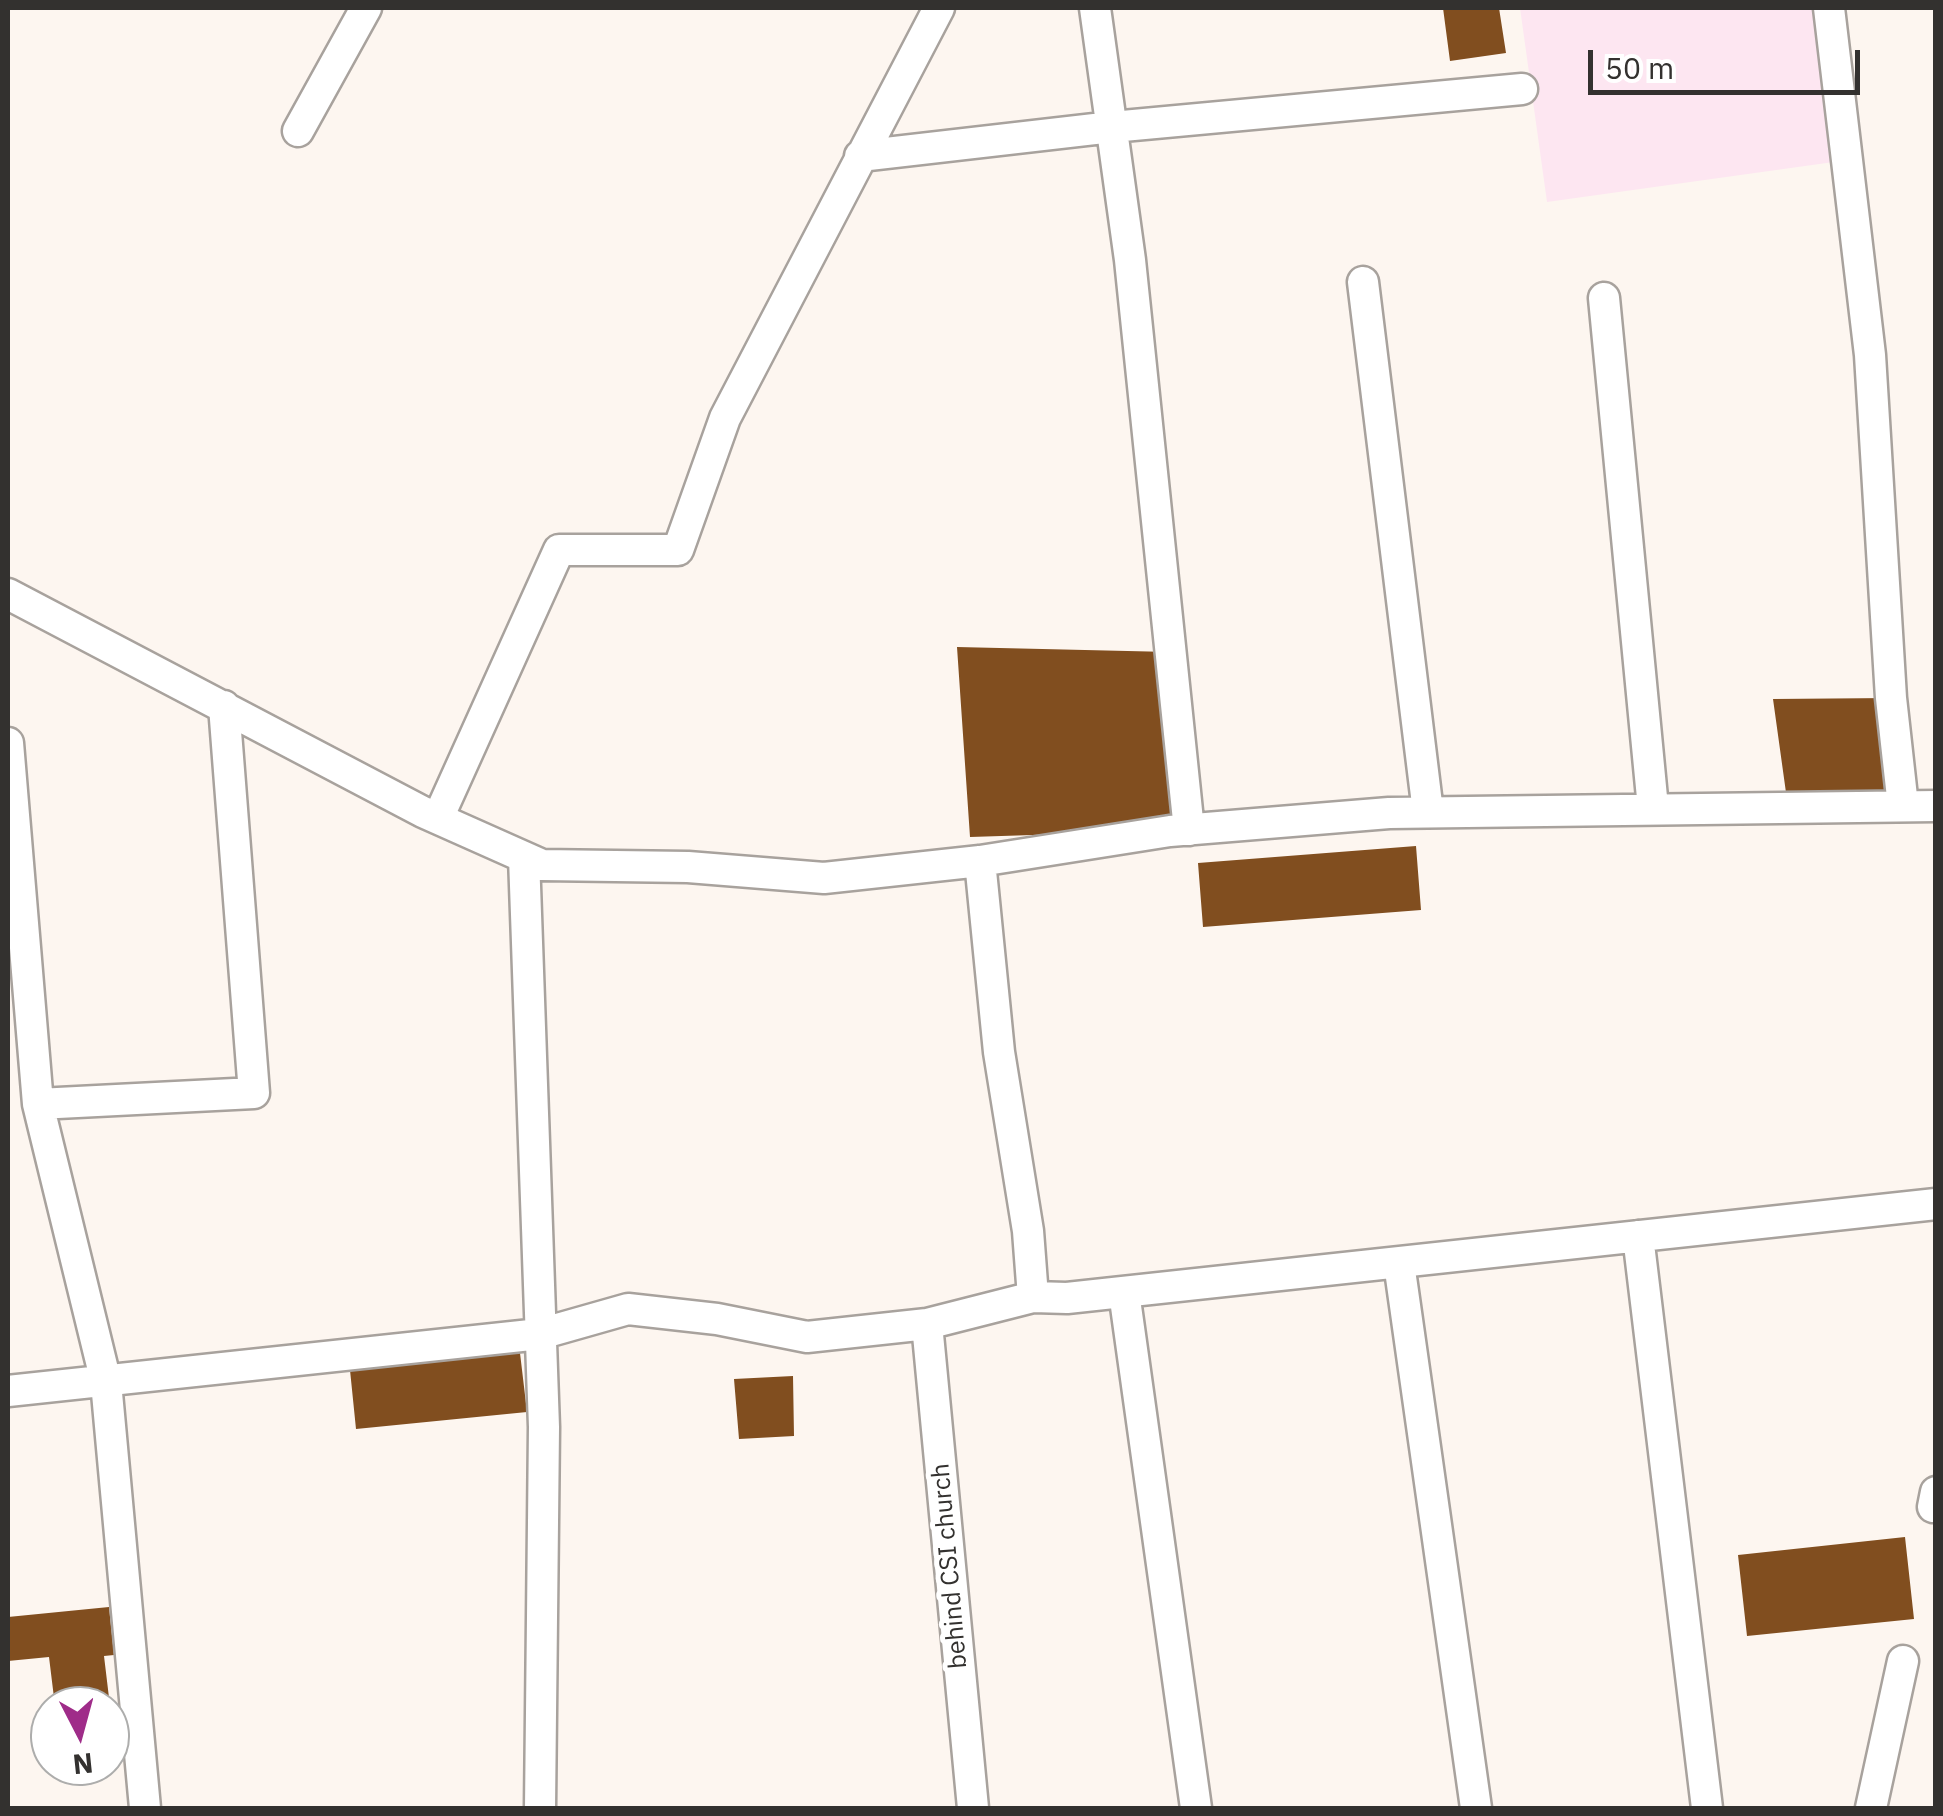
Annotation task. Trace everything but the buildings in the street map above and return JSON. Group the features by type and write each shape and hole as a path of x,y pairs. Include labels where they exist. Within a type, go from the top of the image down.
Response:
{"street":[{"path":"298,130 366,8"},
{"path":"438,818 559,550 678,550 725,418 939,8"},
{"path":"1095,8 1130,260 1188,830"},
{"path":"1829,8 1870,355 1891,698 1903,806"},
{"path":"860,156 1112,127 1522,89"},
{"path":"1362,282 1428,812"},
{"path":"1604,298 1652,808"},
{"path":"8,594 438,818 542,866 688,867 824,878 980,861 1188,830 1390,812 1936,806"},
{"path":"38,1104 254,1093 224,706"},
{"path":"8,743 38,1104 106,1382 145,1808"},
{"path":"524,857 544,1446 540,1808"},
{"path":"980,861 999,1052 1028,1230 1033,1297"},
{"path":"8,1391 540,1334 628,1309 807,1337 928,1324 1033,1297 1067,1298 1936,1204"},
{"path":"1638,1236 1705,1794 1688,1808"},
{"path":"1399,1263 1476,1808"},
{"path":"1124,1292 1196,1808"},
{"name":"behind CSI church","path":"928,1324 972,1808"},
{"path":"1871,1808 1902,1661"}],"shaded area":[{"path":"1520,8 1828,8 1848,160 1547,202"}]}
